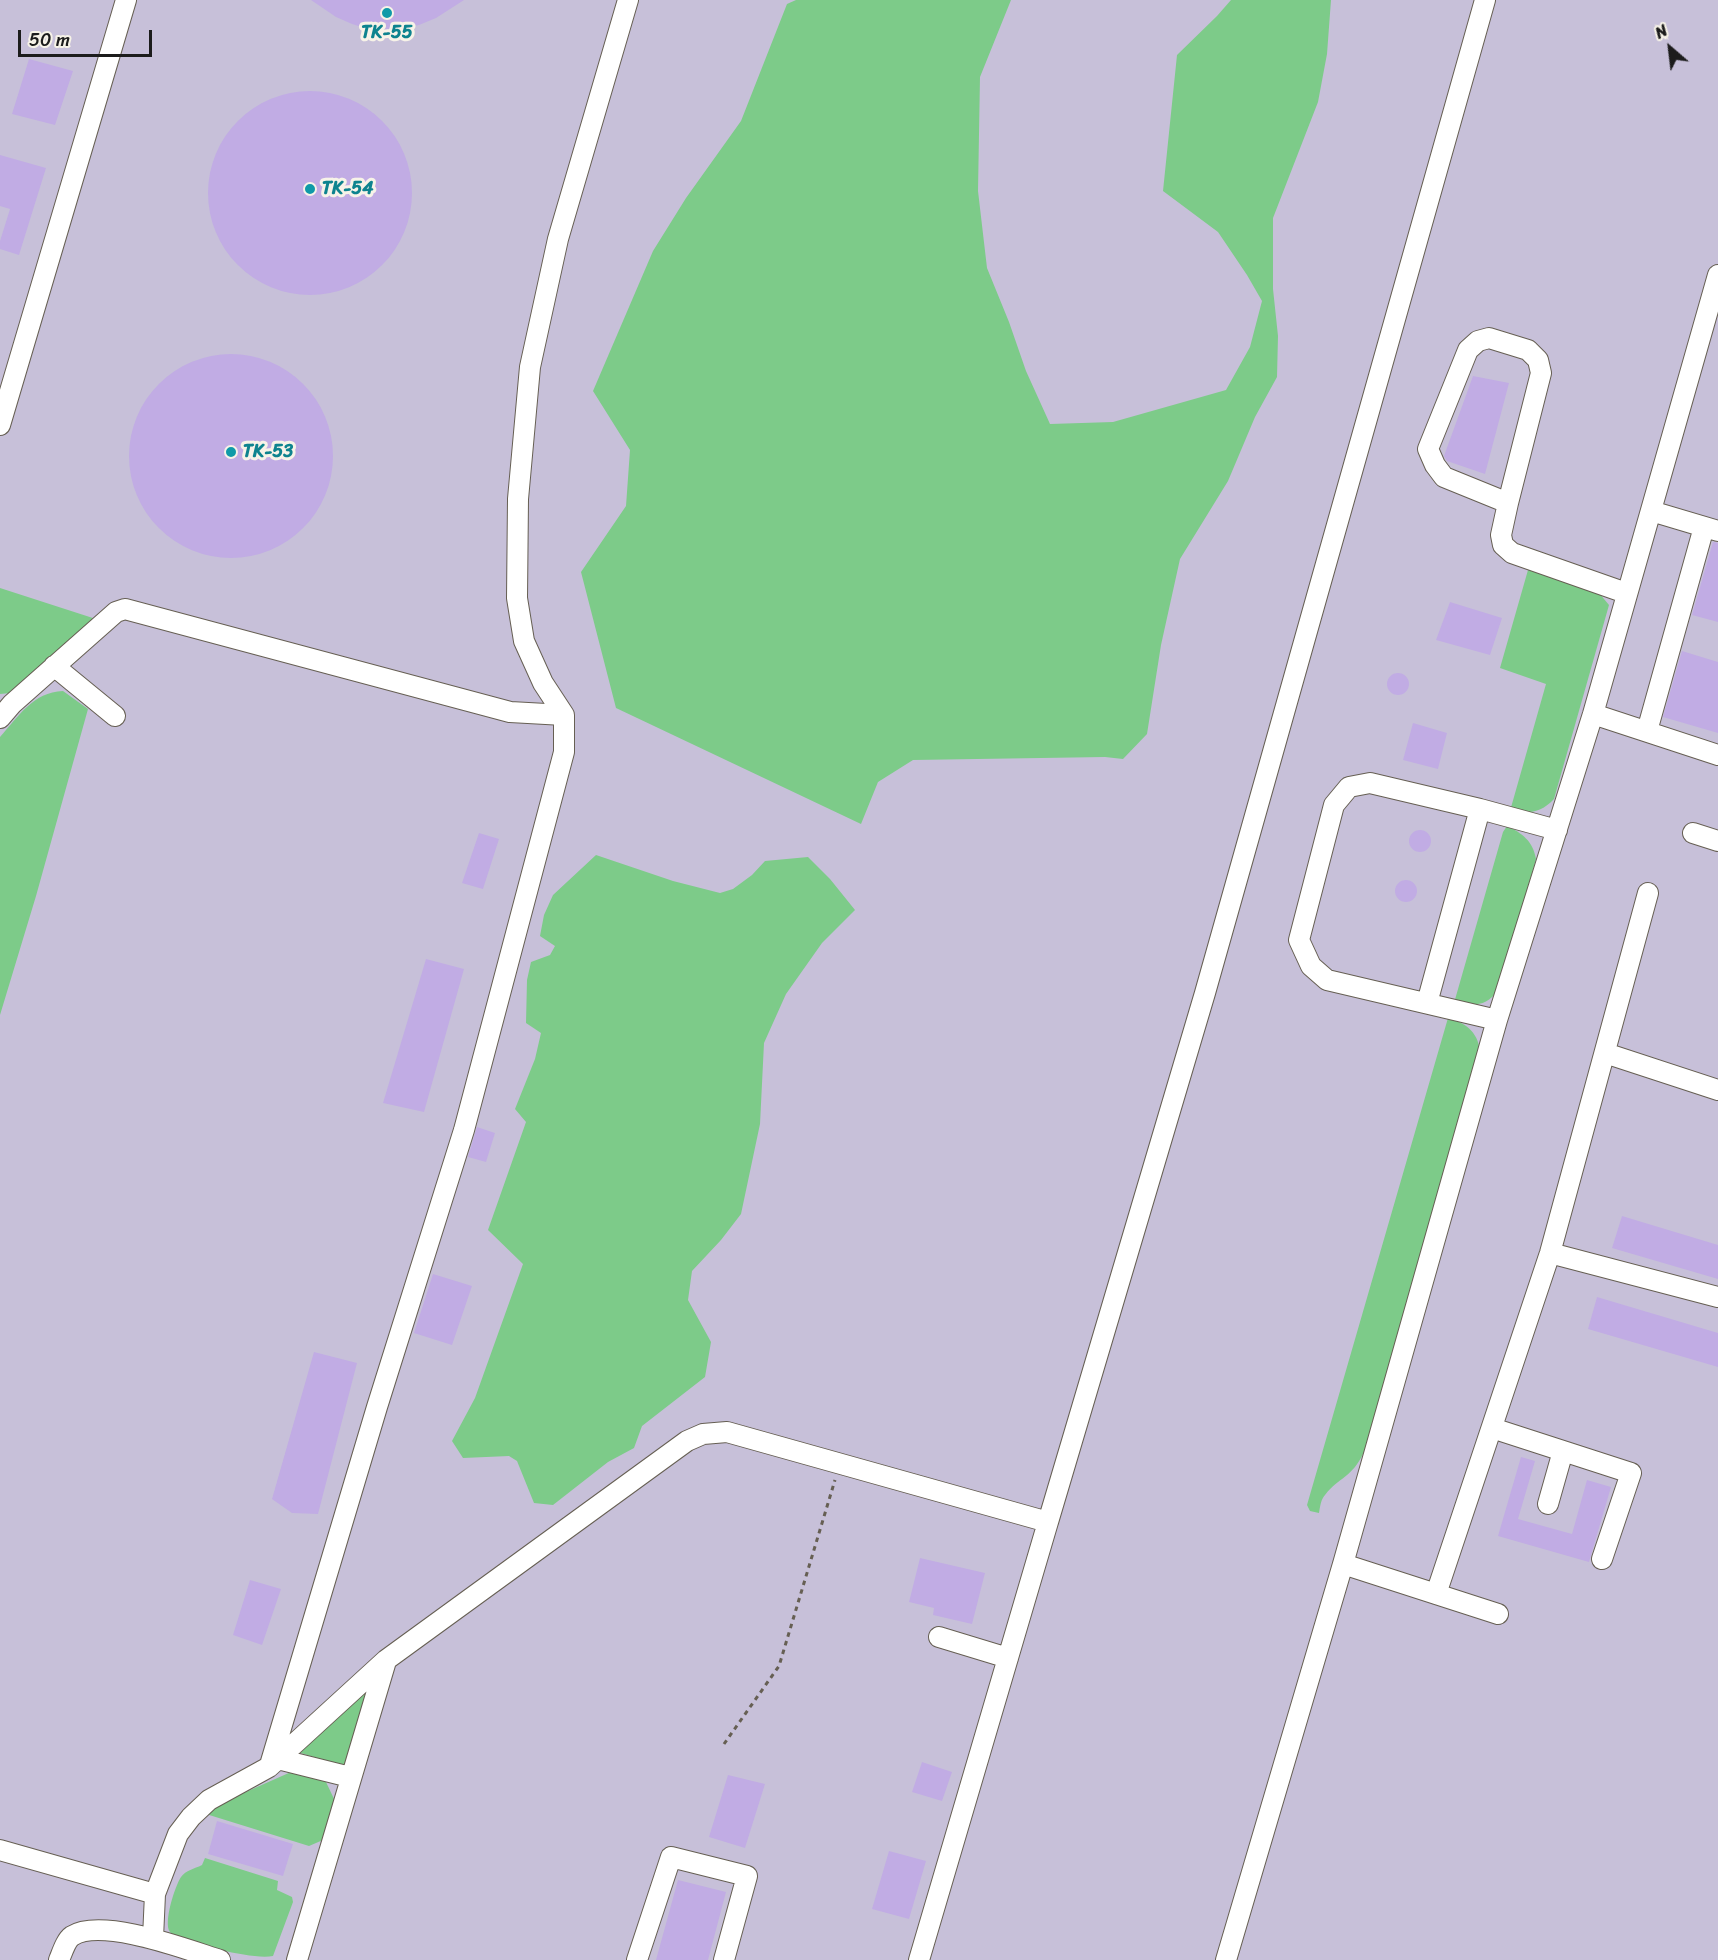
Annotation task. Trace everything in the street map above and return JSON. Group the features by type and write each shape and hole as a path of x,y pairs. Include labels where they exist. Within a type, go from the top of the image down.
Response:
{"street":[{"path":"0,425 126,0"},
{"path":"274,1763 377,1407 464,1130 564,752 564,715 543,683 524,641 518,598 518,499 530,367 558,239 628,0"},
{"path":"919,1960 1208,982 1485,0"},
{"path":"1226,1960 1343,1564 1497,1020 1593,714 1718,275"},
{"path":"1508,503 1444,477 1435,465 1428,449 1468,350 1478,341 1490,338 1528,350 1538,360 1541,373 1508,503 1501,535 1503,544 1512,552 1626,593"},
{"path":"1647,731 1711,529 1651,511"},
{"path":"4,707 116,612 125,609 510,712 564,715"},
{"path":"54,666 116,716"},
{"path":"1593,714 1718,754"},
{"path":"1497,1020 1327,980 1311,966 1299,940 1334,805 1349,787 1370,783 1557,830"},
{"path":"1427,1003 1480,809"},
{"path":"1693,833 1718,841"},
{"path":"1436,1594 1550,1253 1648,893"},
{"path":"1605,1053 1718,1090"},
{"path":"1550,1253 1718,1298"},
{"path":"1492,1428 1631,1473 1602,1559"},
{"path":"153,1938 155,1894 178,1834 191,1816 210,1800 274,1763 386,1660 687,1441 703,1434 727,1432 1048,1522"},
{"path":"1548,1504 1563,1451"},
{"path":"1343,1564 1498,1614"},
{"path":"939,1637 1008,1658"},
{"path":"297,1960 386,1660"},
{"path":"274,1763 350,1777"},
{"path":"0,1850 155,1894"},
{"path":"637,1960 671,1857 747,1876 724,1960"},
{"path":"59,1960 70,1937 82,1931 98,1930 153,1938 220,1960"}],"path":[{"path":"724,1744 779,1666 840,1464"}],"shaded area":[{"path":"0,0 1718,0 1718,1960 0,1960"}],"green space":[{"path":"796,0 1011,0 980,77 978,191 987,268 1026,371 1050,424 1113,422 1226,390 1250,347 1262,301 1218,232 1163,191 1177,55 1231,0 1331,0 1327,54 1318,102 1273,218 1273,289 1278,336 1277,377 1255,417 1228,481 1180,559 1161,645 1147,734 1123,759 1105,757 913,760 878,782 861,824 616,708 581,572 626,506 630,450 593,391 653,251 686,198 741,121 787,4"},
{"path":"1528,570 1599,593 1609,605 1554,799 1539,810 1523,812 1510,811 1546,684 1500,668"},
{"path":"0,588 99,620 11,693 0,694"},
{"path":"63,691 88,709 0,1015 0,737 35,701 52,692"},
{"path":"1507,826 1526,838 1536,859 1499,989 1489,999 1479,1004 1454,1003 1503,832"},
{"path":"596,855 673,881 720,893 733,889 752,875 765,861 808,857 830,879 855,910 822,943 786,994 764,1043 760,1124 741,1214 692,1271 688,1300 711,1342 705,1377 642,1426 634,1448 608,1462 553,1505 534,1503 517,1461 509,1456 463,1458 452,1441 475,1398 523,1264 488,1230 526,1122 515,1109 535,1059 541,1033 526,1023 527,980 531,962 550,955 555,946 540,936 544,915 553,895"},
{"path":"1448,1018 1471,1030 1478,1041 1480,1055 1364,1452 1355,1467 1324,1497 1319,1513 1310,1511 1307,1505"},
{"path":"364,1690 367,1692 347,1763 340,1765 301,1753 300,1749"},
{"path":"291,1772 318,1776 326,1782 335,1801 323,1840 309,1846 206,1814 212,1807"},
{"path":"205,1858 278,1881 277,1890 292,1897 293,1902 273,1956 252,1956 226,1951 178,1938 171,1933 168,1927 169,1913 181,1877 202,1865"}],"building":[{"name":"TK-55","path":"311,0 464,0 436,18 419,25 385,31 352,24 336,17"},
{"path":"29,59 73,71 55,125 12,114"},
{"name":"TK-54","path":"310,91 330,93 358,103 375,114 389,128 404,154 410,173 412,193 410,213 400,241 389,258 375,272 349,287 330,293 310,295 290,293 262,283 245,272 231,258 216,232 210,213 208,193 210,173 220,145 231,128 245,114 271,99 290,93"},
{"path":"0,155 46,168 19,255 0,249 0,241 10,209 0,206"},
{"name":"TK-53","path":"231,354 251,356 279,366 296,377 310,391 325,417 331,436 333,456 331,476 321,504 310,521 296,535 270,550 251,556 231,558 211,556 183,546 166,535 152,521 137,495 131,476 129,456 131,436 141,408 152,391 166,377 192,362 211,356"},
{"path":"1473,376 1509,383 1485,474 1447,461 1444,456"},
{"path":"1713,542 1718,543 1718,622 1692,615"},
{"path":"1450,602 1502,618 1490,655 1436,640"},
{"path":"1682,651 1718,662 1718,733 1663,717"},
{"path":"1398,673 1406,676 1409,684 1406,692 1398,695 1390,692 1387,684 1390,676"},
{"path":"1413,723 1447,733 1438,769 1403,760"},
{"path":"1420,830 1428,833 1431,841 1428,849 1420,852 1412,849 1409,841 1412,833"},
{"path":"479,833 499,839 483,889 462,883"},
{"path":"1406,880 1414,883 1417,891 1414,899 1406,902 1398,899 1395,891 1398,883"},
{"path":"426,959 464,969 424,1112 383,1103"},
{"path":"477,1127 495,1133 486,1162 468,1157"},
{"path":"1622,1216 1718,1245 1718,1279 1612,1248"},
{"path":"433,1274 472,1286 452,1345 414,1333"},
{"path":"1597,1297 1718,1333 1718,1367 1588,1329"},
{"path":"314,1352 357,1363 318,1514 292,1513 272,1499"},
{"path":"1521,1457 1535,1461 1518,1519 1572,1534 1587,1480 1611,1487 1589,1562 1498,1536"},
{"path":"920,1558 985,1573 972,1624 933,1615 934,1608 909,1602"},
{"path":"250,1580 281,1589 262,1645 233,1635"},
{"path":"922,1762 952,1772 942,1801 912,1792"},
{"path":"728,1775 765,1784 745,1848 709,1837"},
{"path":"217,1821 293,1844 283,1876 208,1854"},
{"path":"889,1851 926,1861 909,1919 872,1909"},
{"path":"678,1880 726,1892 708,1960 656,1960"}],"place":[{"name":"TK-55","path":"387,13"},
{"name":"TK-54","path":"310,189"},
{"name":"TK-53","path":"231,452"}]}
